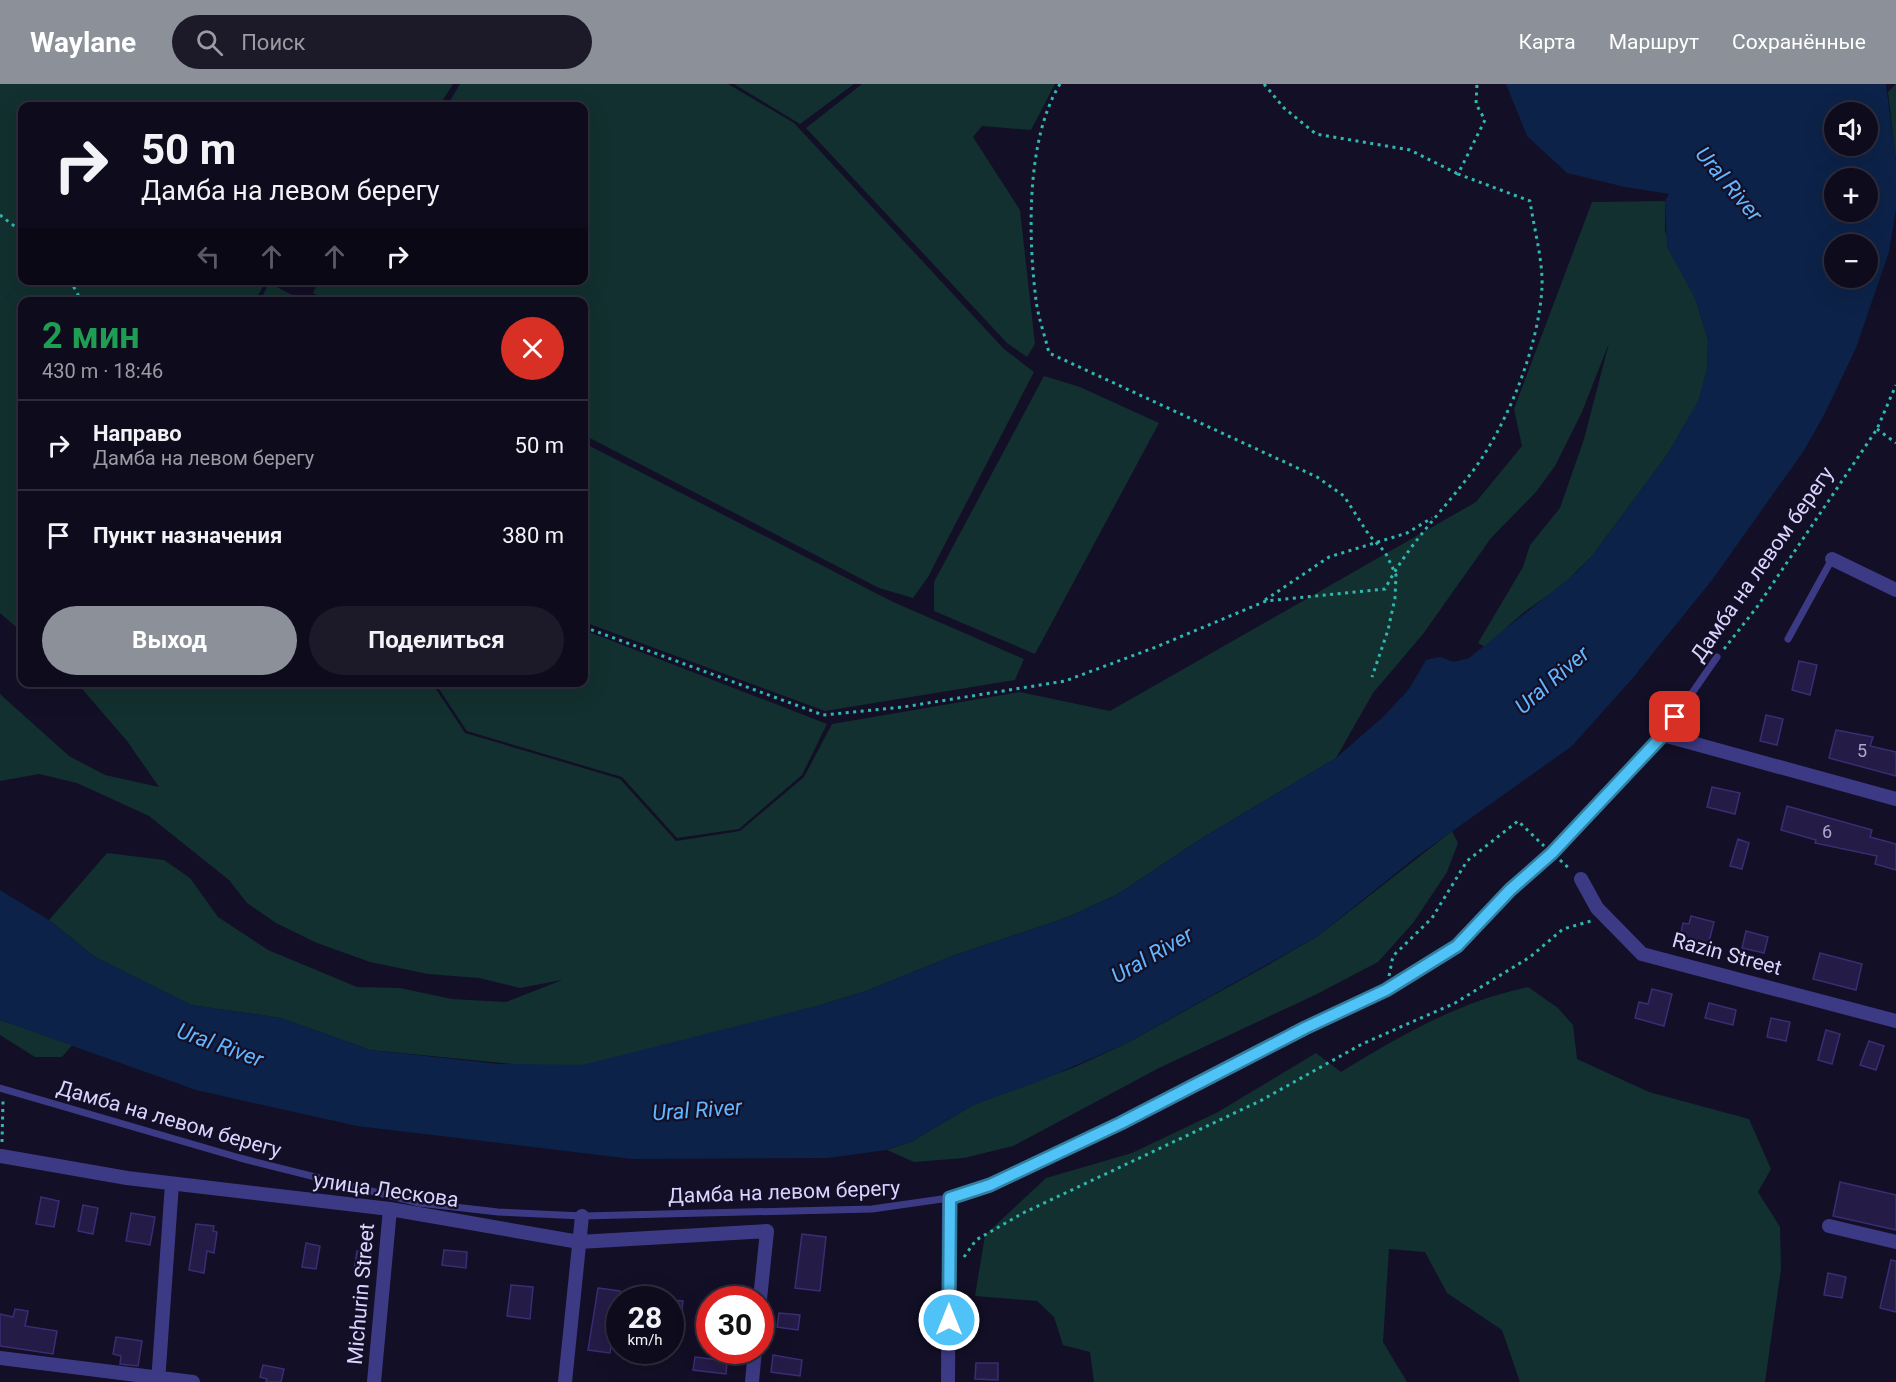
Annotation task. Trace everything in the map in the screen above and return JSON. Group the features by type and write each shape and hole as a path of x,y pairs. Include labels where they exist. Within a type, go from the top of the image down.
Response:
{"street":[{"path":"1832,559 1896,590"},
{"path":"1663,735 1685,743 1896,799"},
{"name":"Razin Street","path":"1581,879 1587,893 1605,917 1642,954 1896,1021"},
{"name":"улица Лескова","path":"1,1156 172,1184 390,1209 579,1242 767,1231 761,1286"},
{"path":"158,1379 172,1184"},
{"path":"948,1382 950,1198"},
{"name":"Michurin Street","path":"374,1382 390,1209"},
{"path":"564,1382 582,1216"},
{"path":"1829,1226 1896,1242"},
{"path":"0,1358 193,1382"},
{"path":"752,1382 754,1364"}],"lane":[{"path":"1788,639 1832,559"},
{"name":"Дамба на левом берегу","path":"2,1088 240,1158 419,1203 498,1212 582,1216 872,1209 950,1198 990,1185 1111,1128 1305,1028 1386,990 1457,946 1510,890 1552,853 1663,735 1717,657"}],"path":[{"path":"1060,84 1039,139 1031,235 1036,302 1049,353 1317,477 1344,496 1395,571 1395,598 1372,677"},
{"path":"1258,604 1385,589 1395,571 1436,515 1470,475 1498,430 1521,376 1536,328 1542,286 1530,201 1458,174 1410,150 1316,134 1284,108 1264,84"},
{"path":"1458,174 1485,120 1476,104 1477,84"},
{"path":"0,215 18,229"},
{"name":"Дамба на левом берегу","path":"1717,657 1757,607 1877,429 1896,385"},
{"path":"1877,429 1896,443"},
{"path":"588,628 823,715 903,707 1065,681 1156,647 1258,604 1329,557 1407,533 1436,515"},
{"path":"1386,990 1393,956 1432,918 1467,861 1518,821 1581,879"},
{"path":"949,1278 976,1240 1023,1214 1260,1101 1362,1044 1455,1003 1530,957 1563,929 1605,917"},
{"path":"1,1156 2,1088"}],"green space":[{"path":"0,84 453,84 442,102 18,102 18,285 264,285 257,297 18,297 18,629 0,613"},
{"path":"460,84 728,84 794,123 1004,349 1034,372 928,577 913,598 879,588 588,437 588,297 320,297 313,293 317,285 588,285 588,102 449,102"},
{"path":"734,84 854,84 800,124"},
{"path":"862,84 1055,84 1031,130 982,126 973,137 1020,210 1035,344 1027,357 1007,343 806,128"},
{"path":"1896,84 1896,162 1888,92"},
{"path":"1665,201 1665,231 1696,300 1708,340 1707,369 1699,401 1667,455 1592,556 1563,585 1523,613 1485,647 1478,643 1523,567 1530,545 1560,508 1584,439 1609,343 1582,412 1555,466 1536,492 1491,538 1423,634 1373,693 1336,758 1199,840 1118,894 1068,917 955,955 866,991 817,1006 623,1057 582,1065 544,1067 370,1050 281,1018 191,1005 95,957 49,920 107,853 164,860 190,878 218,917 268,950 357,987 400,988 452,999 506,1002 562,980 520,988 479,978 428,974 370,962 317,943 276,923 247,903 229,880 149,816 77,783 39,774 0,781 0,694 69,756 105,775 159,787 127,741 80,687 435,687 465,733 620,779 676,841 740,831 804,777 832,724 1020,692 1110,711 1476,502 1522,446 1514,409 1592,202"},
{"path":"268,285 273,285 296,297 262,297"},
{"path":"1044,376 1080,387 1159,423 1035,654 934,611 934,582"},
{"path":"588,445 891,601 1024,659 1015,680 825,711 588,623"},
{"path":"588,632 827,724 802,775 739,829 677,838 622,777 467,731 438,687 588,687"},
{"path":"1452,831 1458,843 1447,872 1413,923 1378,962 1317,994 1159,1068 1013,1146 964,1158 914,1162 887,1150 911,1142 973,1105 1075,1067 1127,1043 1268,965 1318,936"},
{"path":"1528,987 1558,1008 1573,1025 1577,1059 1649,1092 1749,1119 1771,1169 1758,1192 1780,1227 1781,1269 1765,1382 1520,1382 1502,1330 1447,1293 1425,1252 1389,1249 1383,1342 1407,1382 1094,1382 1090,1352 1063,1345 1054,1317 1037,1301 975,1296 985,1235 1046,1178 1132,1153 1218,1112 1316,1053 1341,1072 1431,1021 1478,1001"},
{"path":"0,1020 73,1044 62,1057 35,1057 0,1035"}],"water":[{"name":"Ural River","path":"1506,84 1886,84 1896,162 1896,209 1889,252 1878,284 1878,234 1824,234 1824,288 1877,288 1856,348 1824,415 1803,452 1712,580 1632,679 1572,746 1416,857 1318,936 1127,1043 1040,1081 973,1105 911,1142 887,1150 828,1158 632,1159 357,1126 196,1090 0,1020 0,890 49,920 95,957 191,1005 281,1018 370,1050 500,1064 582,1065 817,1006 866,991 955,955 1068,917 1118,894 1199,840 1336,758 1384,716 1409,689 1426,660 1440,657 1454,662 1469,658 1577,572 1592,556 1667,455 1698,401 1707,369 1708,340 1696,300 1667,247 1665,201 1669,194 1625,187 1567,173 1527,136"}],"building":[{"path":"1799,661 1817,665 1810,695 1792,690"},
{"path":"1766,715 1783,719 1777,745 1760,741"},
{"path":"1836,730 1873,737 1870,746 1896,752 1896,776 1829,758"},
{"path":"1712,787 1740,793 1735,814 1707,807"},
{"path":"1787,806 1872,830 1870,837 1896,844 1896,870 1875,864 1877,856 1815,843 1816,840 1781,830"},
{"path":"1738,839 1749,843 1742,869 1730,866"},
{"path":"1691,916 1714,922 1706,953 1685,948 1687,939 1680,937 1683,923 1689,924"},
{"path":"1746,931 1768,937 1764,953 1742,948"},
{"path":"1820,953 1862,964 1856,990 1813,979"},
{"path":"1652,989 1672,994 1664,1026 1635,1018 1639,1002 1648,1004"},
{"path":"1709,1003 1736,1010 1733,1025 1705,1018"},
{"path":"1771,1018 1790,1022 1786,1041 1767,1037"},
{"path":"1826,1030 1840,1034 1832,1064 1818,1060"},
{"path":"1869,1041 1884,1046 1876,1070 1860,1065"},
{"path":"1840,1182 1896,1195 1896,1230 1833,1216"},
{"path":"41,1197 59,1201 54,1227 36,1224"},
{"path":"83,1205 98,1208 93,1234 78,1231"},
{"path":"131,1213 155,1217 150,1245 126,1241"},
{"path":"196,1224 214,1226 213,1231 217,1232 214,1253 207,1251 204,1273 189,1270"},
{"path":"802,1234 826,1237 820,1291 795,1288"},
{"path":"306,1243 320,1246 316,1269 302,1267"},
{"path":"444,1250 467,1252 466,1268 442,1265"},
{"path":"357,1251 371,1254 369,1272 354,1270"},
{"path":"1891,1260 1896,1261 1896,1312 1880,1308"},
{"path":"1828,1273 1846,1277 1842,1298 1824,1295"},
{"path":"511,1285 533,1287 530,1319 507,1316"},
{"path":"598,1288 606,1289 606,1352 588,1350"},
{"path":"15,1309 28,1311 25,1326 57,1331 53,1354 0,1346 0,1314 13,1317"},
{"path":"779,1313 800,1315 798,1330 777,1327"},
{"path":"116,1337 142,1341 138,1366 120,1364 121,1356 113,1354"},
{"path":"774,1355 802,1360 800,1376 771,1372"},
{"path":"695,1357 696,1364 727,1364 726,1374 693,1370"},
{"path":"976,1363 998,1363 998,1380 975,1379"},
{"path":"263,1365 284,1369 281,1382 266,1382 267,1379 260,1377"}],"route":[{"path":"949,1320 950,1198 990,1185 1121,1123 1305,1028 1386,990 1457,946 1510,890 1552,853 1663,735 1675,717"}]}
